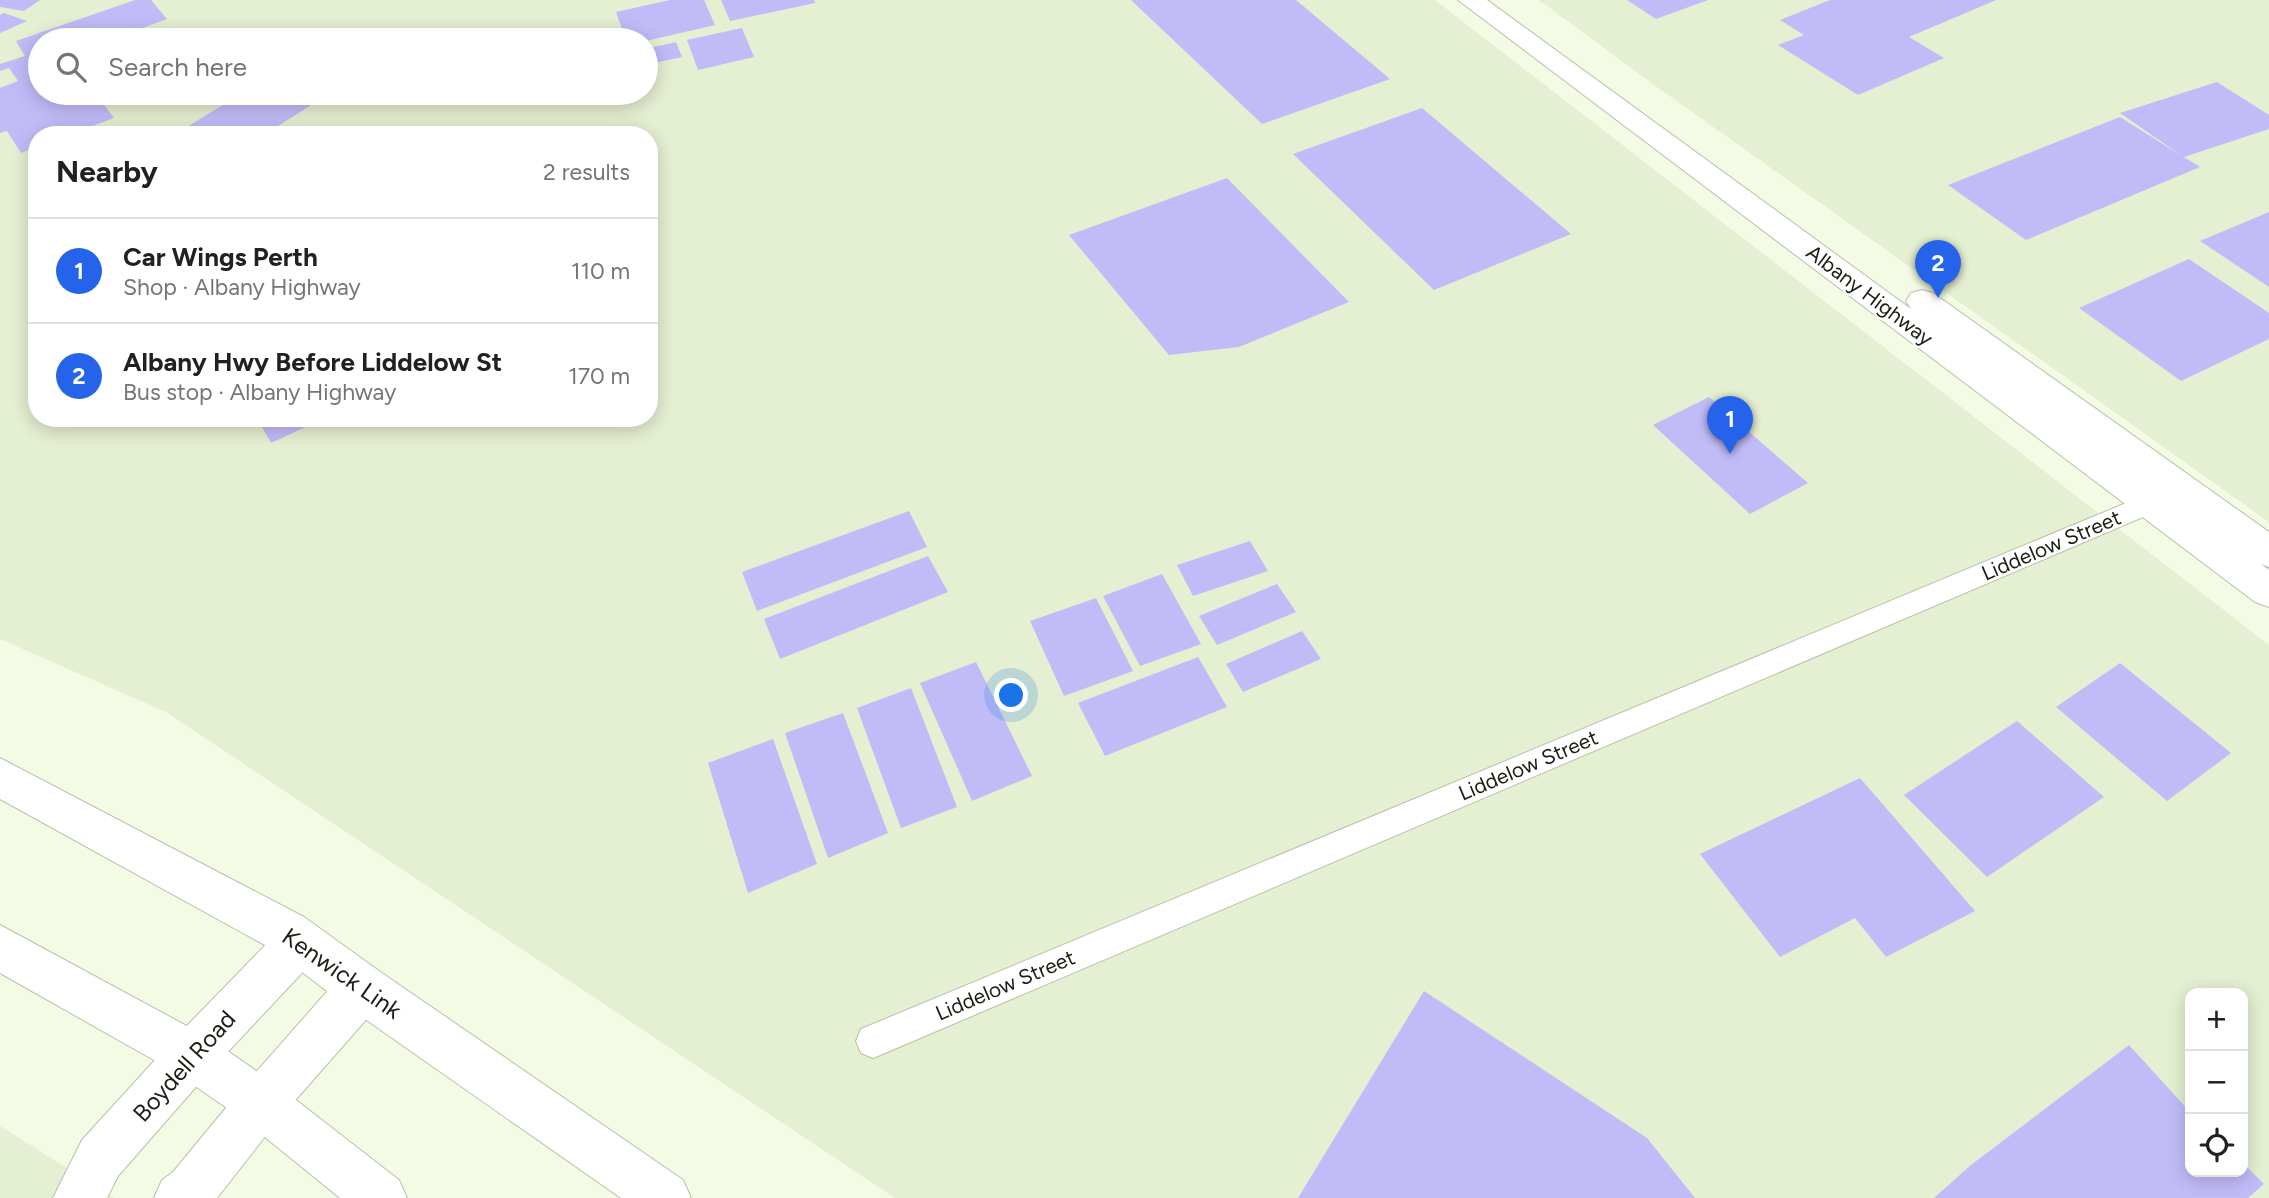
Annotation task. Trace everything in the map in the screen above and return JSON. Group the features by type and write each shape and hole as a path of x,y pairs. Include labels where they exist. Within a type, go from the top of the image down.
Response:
{"main road":[{"name":"Albany Highway","path":"1472,0 2269,591"},
{"name":"Albany Highway","path":"1506,0 2269,552"},
{"name":"Kenwick Link","path":"0,777 288,933 362,988 666,1198"},
{"name":"Boydell Road","path":"79,1198 100,1158 192,1055 300,942"},
{"path":"0,948 192,1055 261,1104 381,1198"},
{"path":"180,1198 191,1191 261,1104 362,988"}],"lane":[{"name":"Liddelow Street","path":"873,1041 2182,489"}],"shaded area":[{"path":"0,0 1435,0 2269,645 2269,1198 895,1198 166,712 0,639"},
{"path":"1539,0 2269,0 2269,522 1657,87"},
{"path":"0,1126 115,1198 0,1198"}],"building":[{"path":"0,0 40,0 24,11 0,7"},
{"path":"135,0 151,0 167,19 142,28 54,28"},
{"path":"670,0 704,0 715,25 658,38 658,28 622,28 616,12"},
{"path":"721,0 814,0 815,3 730,21"},
{"path":"1131,0 1296,0 1390,79 1262,124"},
{"path":"1627,0 1708,0 1656,19"},
{"path":"1830,0 1996,0 1909,37 1944,58 1858,95 1778,45 1804,35 1780,20"},
{"path":"4,13 27,21 0,33 0,15"},
{"path":"742,28 754,57 698,70 687,40"},
{"path":"28,37 28,105 104,105 114,118 92,126 28,126 28,150 21,153 7,131 0,133 0,88 18,81 9,68 0,71 0,64 25,56 16,41"},
{"path":"676,42 682,57 658,62 658,46"},
{"path":"2217,82 2269,115 2269,129 2184,157 2200,167 2026,240 1948,185 2120,117 2182,156 2120,113"},
{"path":"223,105 311,105 278,126 189,126"},
{"path":"1422,108 1571,234 1434,290 1293,154"},
{"path":"1227,178 1349,302 1239,347 1169,355 1069,235"},
{"path":"2269,212 2269,287 2200,241"},
{"path":"2189,259 2269,313 2269,339 2181,381 2079,308"},
{"path":"1709,397 1808,483 1750,514 1653,425"},
{"path":"262,427 306,427 271,443"},
{"path":"909,511 927,547 757,611 742,572"},
{"path":"1250,541 1268,571 1193,596 1177,565"},
{"path":"928,556 948,592 780,659 764,619"},
{"path":"1162,574 1201,644 1140,666 1103,596"},
{"path":"1277,584 1296,612 1217,645 1199,616"},
{"path":"1096,598 1133,671 1064,696 1030,621"},
{"path":"1302,631 1321,659 1243,692 1226,664"},
{"path":"1198,657 1227,707 1105,756 1078,703"},
{"path":"976,662 1032,776 972,801 920,683"},
{"path":"2120,663 2231,753 2167,801 2056,707"},
{"path":"911,688 957,807 901,828 857,708"},
{"path":"843,713 888,833 828,858 785,733"},
{"path":"2017,721 2104,797 1987,877 1904,795"},
{"path":"773,739 817,864 748,893 708,763"},
{"path":"1860,778 1975,911 1886,957 1855,918 1780,957 1700,854"},
{"path":"1424,991 1647,1138 1695,1198 1298,1198"},
{"path":"2129,1045 2185,1107 2185,1177 2248,1177 2248,1168 2264,1184 2248,1198 1934,1198 1971,1165"}],"place":[{"name":"Albany Hwy Before Liddelow St","path":"1938,298"},
{"name":"Car Wings Perth","path":"1730,454"}]}
